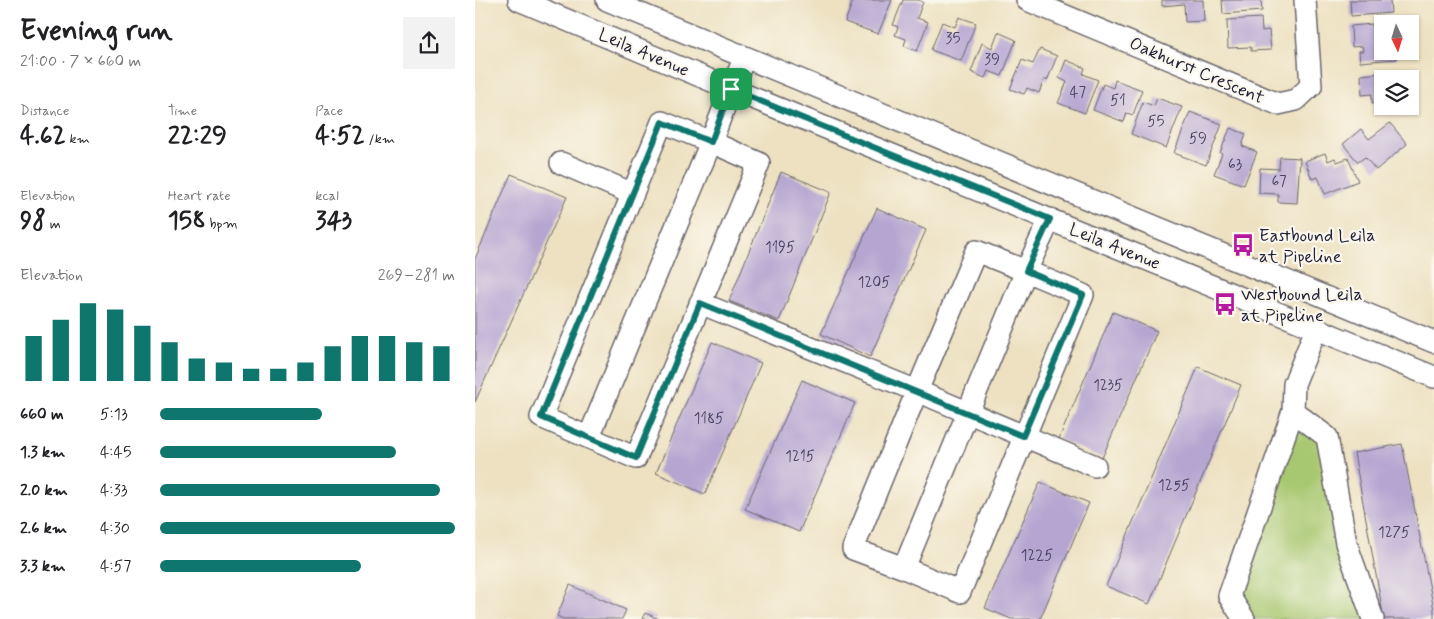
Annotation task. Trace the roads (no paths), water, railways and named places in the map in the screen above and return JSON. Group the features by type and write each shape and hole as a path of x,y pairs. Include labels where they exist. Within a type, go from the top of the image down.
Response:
{"street":[{"name":"Leila Avenue","path":"519,0 731,89 1434,377"},
{"name":"Leila Avenue","path":"607,0 1434,342"},
{"name":"Oakhurst Crescent","path":"1027,0 1278,104 1296,100 1311,86 1305,0"},
{"path":"589,437 745,57"},
{"path":"662,122 759,163 636,458 541,417 633,194 662,122"},
{"path":"561,163 633,194"},
{"path":"904,568 1026,271 1050,219"},
{"path":"976,251 1083,295 959,592 904,568 853,549 917,391 976,251"},
{"path":"700,303 1095,466"},
{"path":"1400,328 1434,329"},
{"path":"1243,619 1229,596 1293,411 1294,384 1316,329"},
{"path":"1412,368 1434,389"},
{"path":"1293,411 1327,437 1346,543 1373,619"}],"place":[{"name":"Eastbound Leila at Pipeline","path":"1243,245"},
{"name":"Westbound Leila at Pipeline","path":"1225,304"}]}
